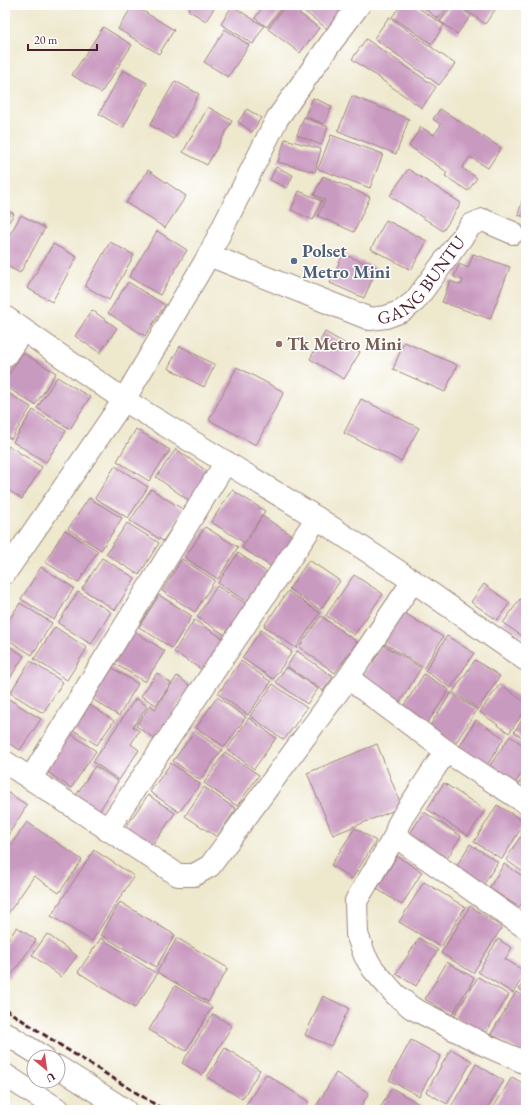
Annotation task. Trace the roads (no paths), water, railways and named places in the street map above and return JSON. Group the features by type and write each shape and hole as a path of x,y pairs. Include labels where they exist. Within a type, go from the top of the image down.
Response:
{"main road":[{"path":"5,573 124,400 209,256 277,119 359,5"},
{"name":"GANG BUNTU","path":"209,256 370,319 386,317 402,312 415,301 471,225 483,220 513,232"},
{"path":"5,317 124,400 317,518 413,581 526,660"},
{"path":"5,356 23,330"},
{"path":"30,778 226,462"},
{"path":"107,830 317,518"},
{"path":"5,762 178,875 194,875 210,866 348,678 413,581"},
{"path":"348,678 446,751 526,803"},
{"path":"446,751 403,816 398,825 395,836 356,901 357,934 365,956 373,969 395,994 412,1008 488,1046 526,1063"},
{"path":"395,836 526,928"},
{"path":"5,1032 31,1049"},
{"path":"66,1072 125,1110"},
{"path":"5,1075 59,1110"}],"railway":[{"path":"5,1009 164,1110"}],"place":[{"name":"Polset Metro Mini","path":"294,261"},
{"name":"Tk Metro Mini","path":"279,344"}]}
